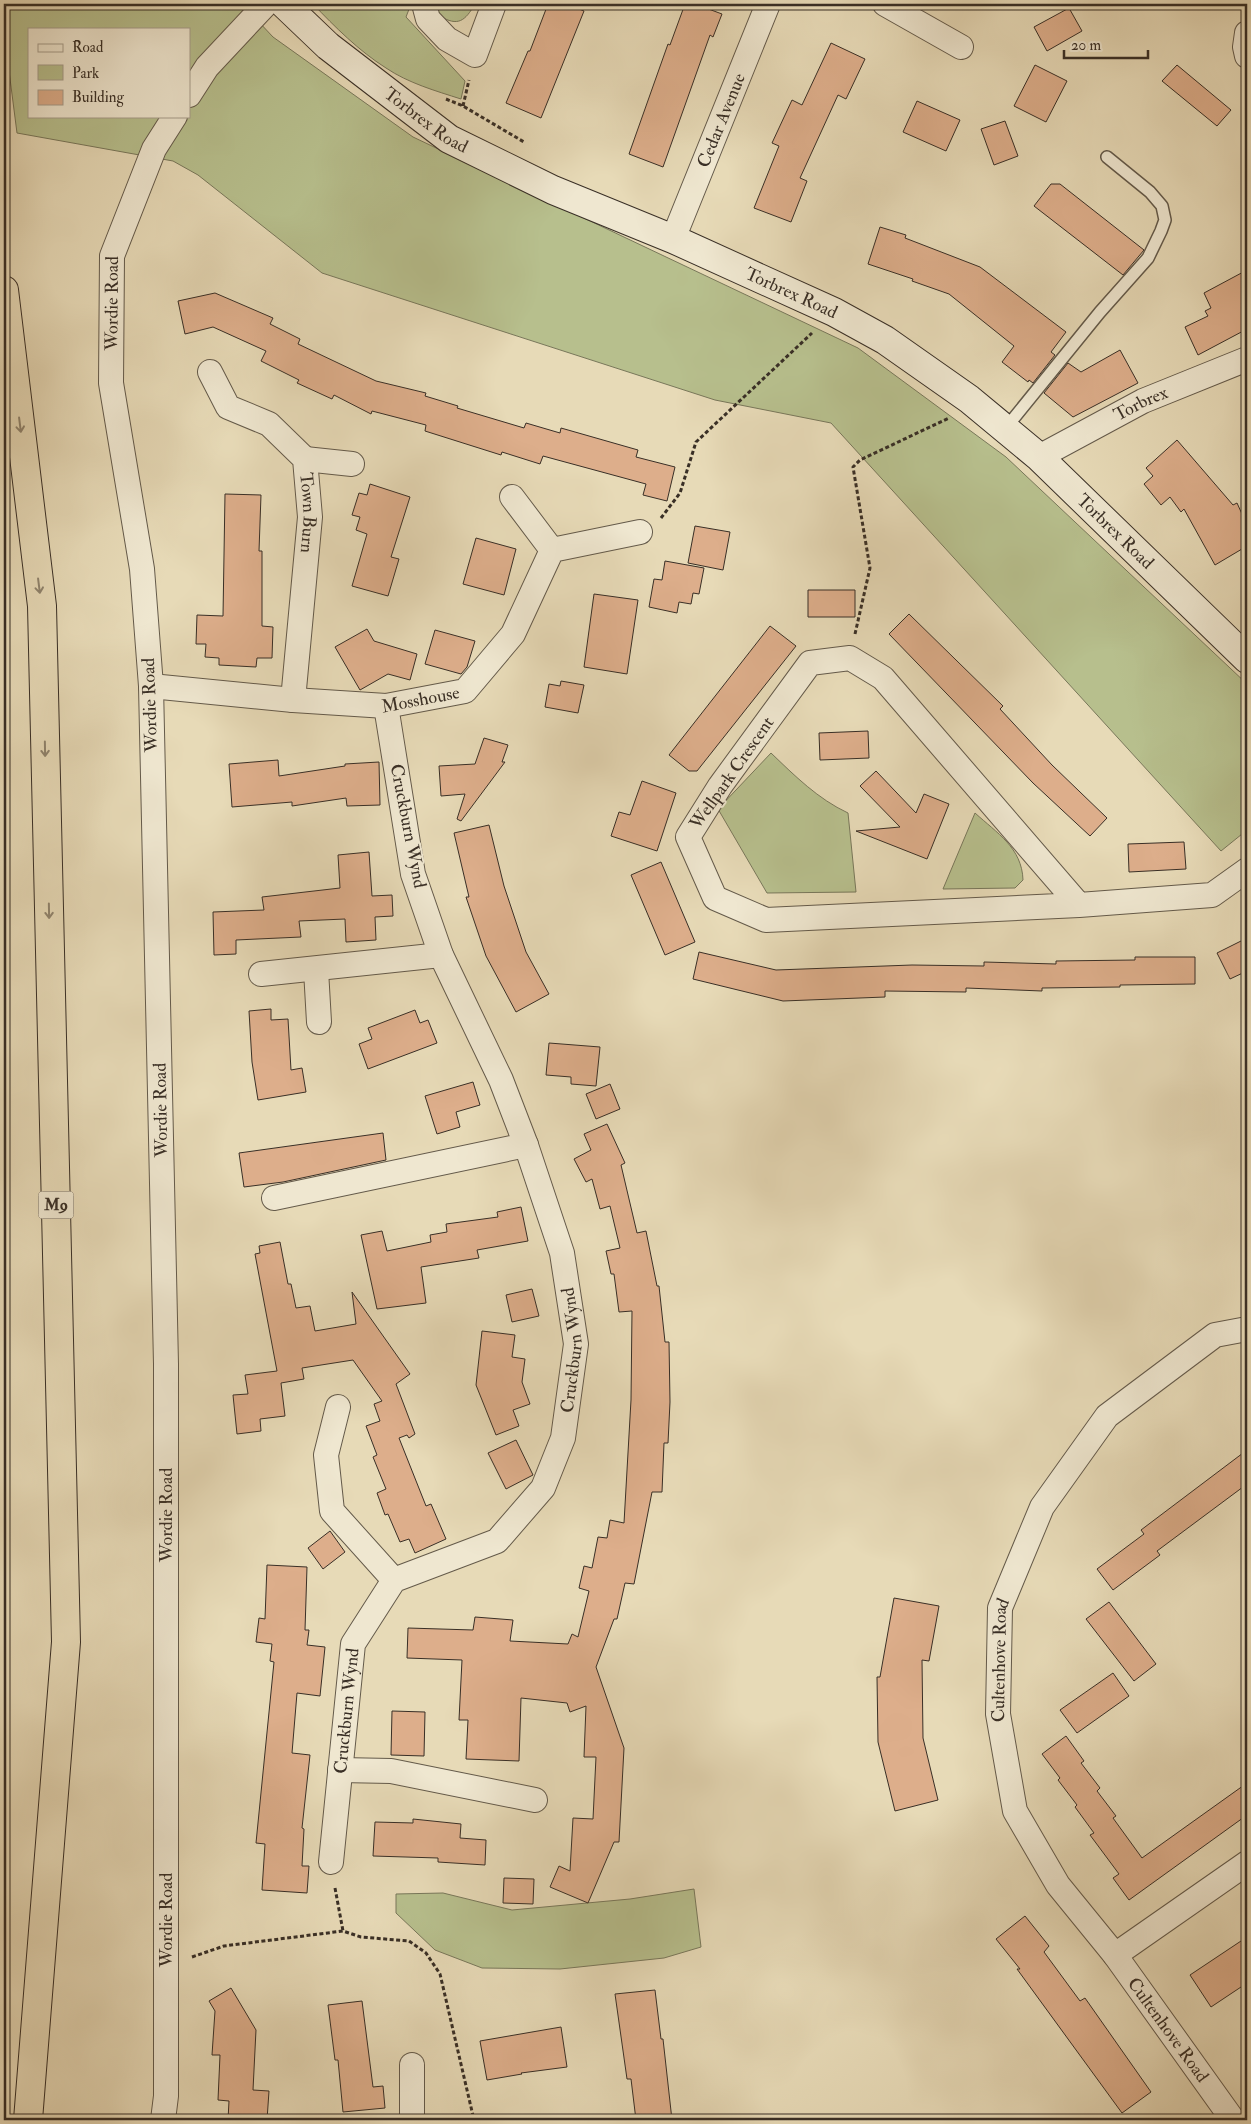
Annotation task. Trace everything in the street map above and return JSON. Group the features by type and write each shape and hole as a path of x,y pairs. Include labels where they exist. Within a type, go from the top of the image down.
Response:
{"highway":[{"name":"M9","path":"4,290 42,606 66,1642 28,2120"}],"street":[{"path":"190,93 206,67 266,4"},
{"name":"Torbrex Road","path":"284,4 328,46 449,139 554,190 673,239 834,312 885,340 977,406 1040,457 1247,660"},
{"path":"424,4 428,19 447,39 475,55 494,4"},
{"name":"Cedar Avenue","path":"673,239 768,4"},
{"path":"885,4 961,46"},
{"path":"1247,33 1245,47 1247,56"},
{"name":"Wordie Road","path":"163,2120 166,2096 166,1364 151,686 142,569 112,383 112,256 154,150 174,118"},
{"name":"Torbrex","path":"1040,457 1143,401 1247,359"},
{"name":"Town Burn","path":"210,372 228,407 269,424 305,459 310,517 293,700"},
{"path":"305,459 352,464"},
{"path":"512,497 552,550 640,532"},
{"name":"Mosshouse","path":"151,686 293,700 386,706 465,692 513,634 552,550"},
{"path":"850,658 883,678 1079,904"},
{"name":"Wellpark Crescent","path":"850,658 810,663 720,786 688,837 715,898 766,920 1079,904 1212,895 1247,870"},
{"name":"Cruckburn Wynd","path":"331,1862 353,1644 394,1580 497,1541 543,1488 563,1438 576,1344 562,1253 526,1145 501,1080 441,956 413,874 386,706"},
{"path":"261,974 441,956"},
{"path":"316,970 319,1022"},
{"path":"274,1198 526,1145"},
{"name":"Cultenhove Road","path":"1233,2120 1115,1955 1058,1885 1015,1811 998,1714 1000,1608 1042,1507 1107,1416 1214,1335 1247,1329"},
{"path":"338,1406 326,1456 332,1511 394,1580"},
{"path":"340,1770 391,1772 535,1800"},
{"path":"1115,1955 1247,1863"},
{"path":"412,2066 412,2120"}],"lane":[{"path":"1005,428 1100,312 1148,258 1161,231 1165,220 1162,206 1150,192 1107,157"}],"path":[{"path":"438,96 470,110 531,147"},
{"path":"640,532 663,517 680,493 696,442 834,312"},
{"path":"850,658 870,568 853,467 860,460 977,406"},
{"path":"331,1862 343,1931"},
{"path":"166,1966 224,1946 343,1931 360,1937 409,1941 426,1954 440,1974 474,2120"}],"green space":[{"path":"4,4 242,4 273,37 413,137 858,348 1006,457 1247,684 1247,830 1221,851 831,423 715,400 322,273 198,175 173,161 17,133 4,32"},
{"path":"313,4 411,4 406,17 465,81 461,99 432,90 386,68 357,46"},
{"path":"436,4 475,4 468,15 456,22 440,16"},
{"path":"771,753 817,794 848,813 856,892 767,893 718,809"},
{"path":"975,813 1007,842 1018,859 1022,869 1023,880 1015,888 943,889"},
{"path":"694,1889 701,1947 664,1958 560,1969 482,1968 435,1950 396,1913 396,1894 443,1893 512,1910 630,1899"}],"building":[{"path":"548,4 566,4 584,11 541,118 506,103 528,51 530,51"},
{"path":"685,4 695,4 722,14 713,37 710,35 663,167 629,154 668,44 670,45"},
{"path":"1069,8 1082,31 1047,51 1034,27"},
{"path":"831,43 865,59 846,99 838,95 800,178 807,181 791,222 754,208 779,146 772,143 792,100 802,105"},
{"path":"1035,65 1067,81 1046,122 1014,106"},
{"path":"1177,65 1231,110 1217,126 1162,81"},
{"path":"917,101 960,120 946,151 903,132"},
{"path":"1005,121 1018,156 994,165 981,129"},
{"path":"1051,184 1060,184 1144,250 1123,275 1034,206"},
{"path":"880,227 906,235 905,238 980,267 1066,332 1051,352 1055,355 1033,383 1029,380 1028,382 1002,362 1014,346 949,294 912,281 913,279 868,264"},
{"path":"1247,270 1247,329 1198,355 1185,327 1208,316 1205,311 1211,308 1204,293"},
{"path":"215,293 273,318 270,324 300,339 298,344 376,381 426,393 425,396 458,406 457,408 524,428 526,423 560,433 561,428 638,450 636,457 675,467 667,501 643,495 646,484 543,456 540,464 502,452 501,455 425,431 426,425 372,411 371,414 334,395 332,399 297,383 299,380 261,361 266,351 213,327 185,334 178,301"},
{"path":"1120,350 1138,383 1073,417 1044,393 1068,363 1081,372"},
{"path":"1177,440 1233,505 1237,503 1247,525 1247,546 1215,565 1184,509 1181,512 1170,497 1161,505 1144,484 1153,476 1146,468"},
{"path":"370,484 410,497 391,557 399,559 388,596 352,586 367,534 356,530 360,517 352,515 359,493 367,495"},
{"path":"225,494 261,495 259,551 262,551 262,626 273,627 272,658 257,658 256,667 219,665 219,658 205,657 206,644 196,644 197,615 223,616"},
{"path":"695,526 730,532 723,570 688,563"},
{"path":"476,538 516,549 504,595 463,584"},
{"path":"665,561 704,568 699,594 693,593 691,604 679,602 677,613 649,607 654,579 662,580"},
{"path":"808,590 855,590 855,617 808,617"},
{"path":"594,594 638,600 627,674 584,667"},
{"path":"909,614 1003,706 1000,709 1052,765 1107,818 1090,836 1033,783 889,634"},
{"path":"770,626 796,646 697,771 689,771 669,755"},
{"path":"367,629 374,641 417,654 410,680 388,674 360,690 335,647"},
{"path":"435,630 475,641 467,667 461,674 425,664"},
{"path":"561,681 584,685 578,713 545,707 549,684 560,686"},
{"path":"868,731 869,758 820,760 819,733"},
{"path":"484,738 508,745 502,762 505,762 461,821 457,819 465,794 441,796 439,766 475,764"},
{"path":"278,760 279,776 345,766 345,764 379,762 380,805 347,806 346,798 292,806 292,802 232,807 229,764"},
{"path":"876,771 916,813 924,794 949,804 927,859 856,831 900,827 860,786"},
{"path":"642,781 676,793 657,851 611,836 619,812 630,815"},
{"path":"489,825 504,886 526,952 549,994 516,1012 486,956 466,897 469,897 454,833"},
{"path":"1184,842 1186,869 1129,872 1128,844"},
{"path":"369,852 372,896 392,895 393,916 375,917 376,940 346,942 345,919 299,921 301,937 236,940 236,954 214,955 213,912 264,910 262,897 340,888 338,855"},
{"path":"661,862 695,942 665,955 631,875"},
{"path":"1247,938 1247,971 1230,979 1217,953"},
{"path":"699,952 776,970 912,965 984,966 984,962 1056,964 1056,961 1135,960 1135,957 1195,957 1195,984 1042,988 1042,991 966,988 966,992 885,991 885,997 783,1001 693,979"},
{"path":"271,1009 271,1020 288,1019 291,1070 302,1068 306,1092 258,1100 252,1062 249,1011"},
{"path":"415,1010 420,1023 428,1020 437,1043 368,1069 359,1044 372,1039 368,1028"},
{"path":"549,1043 600,1047 596,1086 571,1084 571,1077 546,1075"},
{"path":"473,1082 480,1105 456,1112 460,1127 437,1134 425,1096"},
{"path":"610,1084 620,1109 596,1119 586,1094"},
{"path":"607,1124 625,1163 621,1165 637,1233 646,1231 657,1286 659,1286 665,1342 669,1342 670,1402 668,1443 664,1443 662,1492 652,1492 634,1584 625,1583 617,1619 614,1619 596,1667 624,1748 619,1842 614,1842 588,1903 550,1887 559,1866 570,1871 573,1818 593,1819 596,1757 584,1757 586,1706 570,1712 567,1703 521,1698 519,1761 466,1759 468,1720 459,1720 462,1660 407,1658 408,1628 473,1630 475,1617 513,1620 510,1641 568,1644 572,1634 578,1637 589,1591 579,1588 584,1566 592,1568 598,1537 607,1538 610,1520 624,1523 631,1400 632,1311 619,1312 614,1274 611,1274 606,1251 620,1248 610,1206 600,1209 592,1179 586,1182 574,1159 591,1150 584,1134"},
{"path":"383,1133 386,1160 283,1182 244,1187 239,1153"},
{"path":"521,1207 528,1241 477,1250 479,1258 421,1267 426,1303 377,1309 361,1235 382,1231 387,1251 431,1242 430,1235 447,1232 446,1224 498,1217 497,1212"},
{"path":"280,1242 288,1284 291,1284 296,1308 310,1306 315,1331 356,1324 352,1292 410,1374 396,1384 415,1434 409,1438 407,1435 399,1438 426,1506 431,1504 446,1539 415,1553 409,1539 400,1542 388,1514 385,1515 377,1493 386,1489 373,1457 377,1455 366,1426 380,1421 374,1404 382,1401 353,1360 302,1368 304,1379 281,1383 285,1416 260,1419 261,1431 237,1434 233,1395 248,1394 245,1375 277,1371 255,1254 260,1253 259,1246"},
{"path":"532,1289 539,1316 512,1322 506,1295"},
{"path":"482,1331 515,1335 512,1357 525,1359 522,1382 530,1404 513,1410 519,1426 496,1435 476,1385"},
{"path":"516,1440 533,1475 506,1489 488,1453"},
{"path":"1247,1450 1247,1484 1157,1551 1160,1555 1113,1590 1097,1569 1144,1534 1141,1530"},
{"path":"330,1531 345,1552 323,1569 308,1548"},
{"path":"267,1565 307,1567 305,1630 309,1630 307,1645 325,1647 320,1696 297,1693 292,1753 310,1755 302,1828 304,1829 302,1866 309,1866 307,1893 262,1890 265,1844 256,1843 274,1662 270,1661 272,1644 256,1642 259,1618 265,1619"},
{"path":"894,1598 939,1606 929,1661 922,1660 923,1738 938,1800 895,1811 878,1742 877,1677 880,1677"},
{"path":"1109,1602 1156,1664 1134,1681 1086,1619"},
{"path":"1113,1673 1129,1696 1077,1733 1060,1710"},
{"path":"392,1711 425,1712 424,1756 391,1755"},
{"path":"1066,1736 1084,1761 1081,1763 1100,1788 1097,1791 1116,1816 1113,1818 1142,1858 1247,1783 1247,1815 1129,1900 1113,1878 1119,1874 1090,1835 1094,1833 1075,1807 1077,1805 1058,1780 1060,1778 1042,1754"},
{"path":"413,1819 461,1824 460,1838 486,1840 485,1865 438,1862 438,1858 373,1856 375,1822 413,1823"},
{"path":"504,1878 534,1879 533,1904 503,1903"},
{"path":"1025,1916 1049,1946 1044,1952 1080,2001 1085,1998 1151,2092 1122,2113 1017,1969 1020,1969 996,1939"},
{"path":"1247,1937 1247,1983 1211,2007 1190,1975"},
{"path":"231,1988 256,2030 253,2090 269,2091 267,2120 228,2120 229,2101 218,2100 220,2055 212,2055 215,2011 209,2001"},
{"path":"655,1990 661,2039 663,2039 672,2120 636,2120 631,2079 627,2079 615,1994"},
{"path":"362,2001 373,2087 383,2086 385,2108 343,2112 338,2060 335,2060 328,2005"},
{"path":"561,2027 567,2067 487,2080 480,2041"}]}
